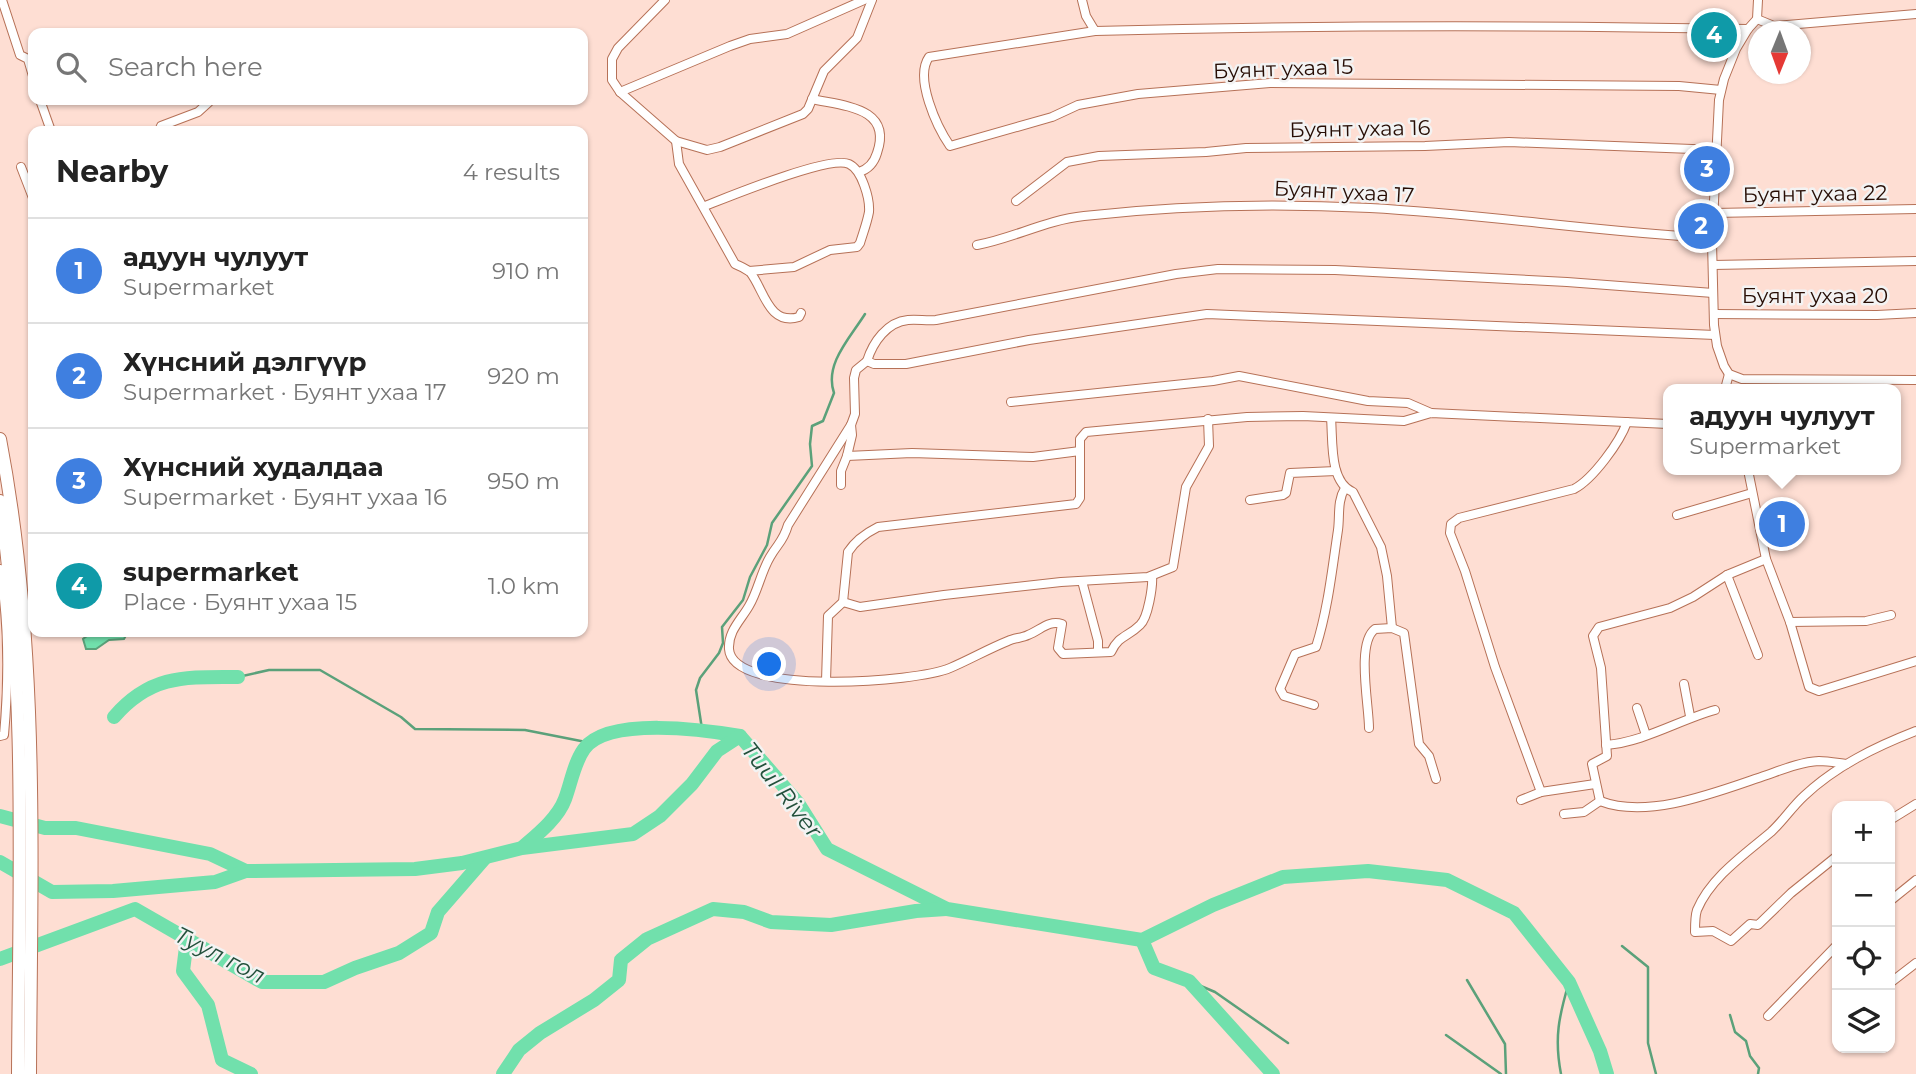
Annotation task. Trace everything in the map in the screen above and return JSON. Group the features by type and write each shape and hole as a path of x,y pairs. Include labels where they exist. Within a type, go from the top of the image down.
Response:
{"main road":[{"path":"0,439 22,594 30,1074"},
{"path":"0,500 6,628 25,753 18,1074"}],"street":[{"path":"2,0 20,55 28,57"},
{"path":"665,0 618,48 612,60 612,80 620,92 676,141 707,150 803,114 808,109 824,71 857,38 872,0"},
{"path":"620,92 750,39 787,34 864,0"},
{"path":"1082,0 1086,16 1095,31 1547,25 1748,29 1736,49 1721,90 1713,238 1713,293 1715,335 1724,366 1729,374 1741,379 1916,380"},
{"path":"1758,0 1757,19 1774,26 1916,14"},
{"name":"Буянт ухаа 15","path":"1095,31 929,57 924,63 925,91 936,121 950,146 1052,117 1078,105 1138,94 1270,83 1679,86 1721,90"},
{"path":"812,99 862,110 874,118 880,131 878,151 868,168 859,172"},
{"path":"42,105 49,126"},
{"path":"161,126 198,112 206,105"},
{"path":"676,141 680,164 735,264 749,271 794,267 830,250 857,247 869,212 859,172 850,164 835,163 777,179 705,206"},
{"name":"Буянт ухаа 16","path":"1016,201 1066,162 1099,156 1246,148 1509,142 1718,150"},
{"path":"21,167 28,185"},
{"name":"Буянт ухаа 17","path":"977,245 1006,239 1040,225 1081,216 1234,204 1371,208 1713,238"},
{"name":"Буянт ухаа 22","path":"1714,213 1916,209"},
{"path":"1713,265 1916,261"},
{"path":"1153,576 1144,621 1116,641 1111,652 1073,656 1063,654 1058,648 1062,624 1048,623 1029,635 1010,640 947,670 912,676 826,681 772,678 739,666 729,652 729,639 750,605 770,557 783,541 788,525 851,425 855,414 856,370 866,361 884,331 896,323 909,319 936,320 1176,274 1218,269 1347,271 1567,282 1713,293"},
{"path":"749,271 770,309 784,317 799,317 801,313"},
{"name":"Буянт ухаа 20","path":"1714,314 1916,313"},
{"path":"866,361 874,365 906,364 1029,340 1207,314 1715,335"},
{"path":"1726,384 1729,374"},
{"path":"1011,402 1213,382 1238,376 1368,401 1408,403 1431,413"},
{"path":"826,681 828,616 844,602 848,552 866,533 878,527 1076,504 1080,498 1080,439 1086,432 1258,416 1404,421 1431,413 1663,424"},
{"path":"1331,418 1336,471 1345,488 1353,492 1381,547 1392,628"},
{"path":"844,602 860,607 944,595 1153,576 1173,567 1185,487 1209,446 1208,419"},
{"path":"1541,792 1450,533 1451,524 1459,518 1580,486 1596,472 1627,422"},
{"path":"841,485 841,471 852,435 851,425"},
{"path":"847,457 912,453 1033,457 1080,451"},
{"path":"1250,500 1286,493 1290,473 1336,471"},
{"path":"1749,475 1766,559 1790,622 1809,687 1819,691 1916,662"},
{"path":"1314,705 1284,696 1280,689 1295,654 1316,647 1325,618 1338,529 1339,497 1345,488"},
{"path":"1677,515 1752,493"},
{"path":"1600,801 1592,764 1607,755 1601,668 1593,636 1599,627 1670,608 1727,575 1766,559"},
{"path":"0,569 5,591"},
{"path":"1727,575 1758,655"},
{"path":"1082,581 1098,641 1098,652"},
{"path":"1790,622 1866,621 1891,615"},
{"path":"0,736 4,734 7,704 6,628"},
{"path":"1369,728 1369,700 1364,691 1367,638 1375,629 1392,628 1404,633 1419,744 1429,756 1436,779"},
{"path":"1684,684 1690,716"},
{"path":"1637,708 1646,735"},
{"path":"1606,745 1620,744 1690,716 1715,710"},
{"path":"1832,860 1791,893 1758,925 1750,924 1731,941 1713,931 1695,932 1696,912 1708,892 1748,848 1772,831 1805,795 1846,764 1877,746 1916,732"},
{"path":"1600,801 1617,807 1639,808 1667,804 1801,764 1821,761 1846,764"},
{"path":"1521,800 1541,792 1595,784"},
{"path":"1564,814 1584,812 1600,801"},
{"path":"1895,817 1916,804"},
{"path":"1895,897 1916,880"},
{"path":"1768,1016 1832,950"},
{"path":"1895,979 1916,963"}],"shaded area":[{"path":"125,637 109,640 96,649 86,649 83,639"}],"waterway":[{"path":"702,729 696,690 700,678 719,653 723,643 722,627 743,600 750,577 767,545 772,523 812,466 812,426 823,421 834,393 832,382 835,362 865,314"},
{"path":"238,677 269,670 320,670 401,717 415,729 525,730 591,743"},
{"path":"114,717 128,703 156,685 186,678 238,677"},
{"path":"523,847 558,813 584,749 596,739 614,732 658,728 740,736"},
{"name":"Tuul River","path":"0,862 52,892 113,891 215,882 246,871 415,869 462,863 522,848 633,834 660,816 692,784 717,751 740,736 798,803 827,849 947,909 1142,940 1213,905 1283,877 1368,871 1447,880 1514,913 1569,982 1600,1051 1607,1074"},
{"path":"0,816 45,828 76,828 210,854 246,871"},
{"name":"Туул гол","path":"0,959 135,909 262,982 324,982 399,953 431,933 438,912 485,858"},
{"path":"503,1074 519,1050 619,980 621,960 647,939 713,909 744,912 771,922 831,925 916,911 946,909"},
{"path":"187,939 183,971 208,1005 222,1060 251,1074"},
{"name":"Tuul River","path":"1142,940 1154,968 1189,981 1273,1074"},
{"path":"1622,946 1648,967 1648,1043 1656,1074"},
{"path":"1467,980 1505,1044 1506,1074"},
{"path":"1189,981 1215,992 1288,1043"},
{"path":"1561,1074 1559,1027 1569,982"},
{"path":"1730,1015 1735,1032 1746,1041 1750,1056 1759,1068 1758,1074"},
{"path":"1446,1035 1501,1074"}],"place":[{"name":"supermarket","path":"1714,35"},
{"name":"Хүнсний худалдаа","path":"1707,169"},
{"name":"Хүнсний дэлгүүр","path":"1701,226"},
{"name":"адуун чулуут","path":"1782,524"}]}
